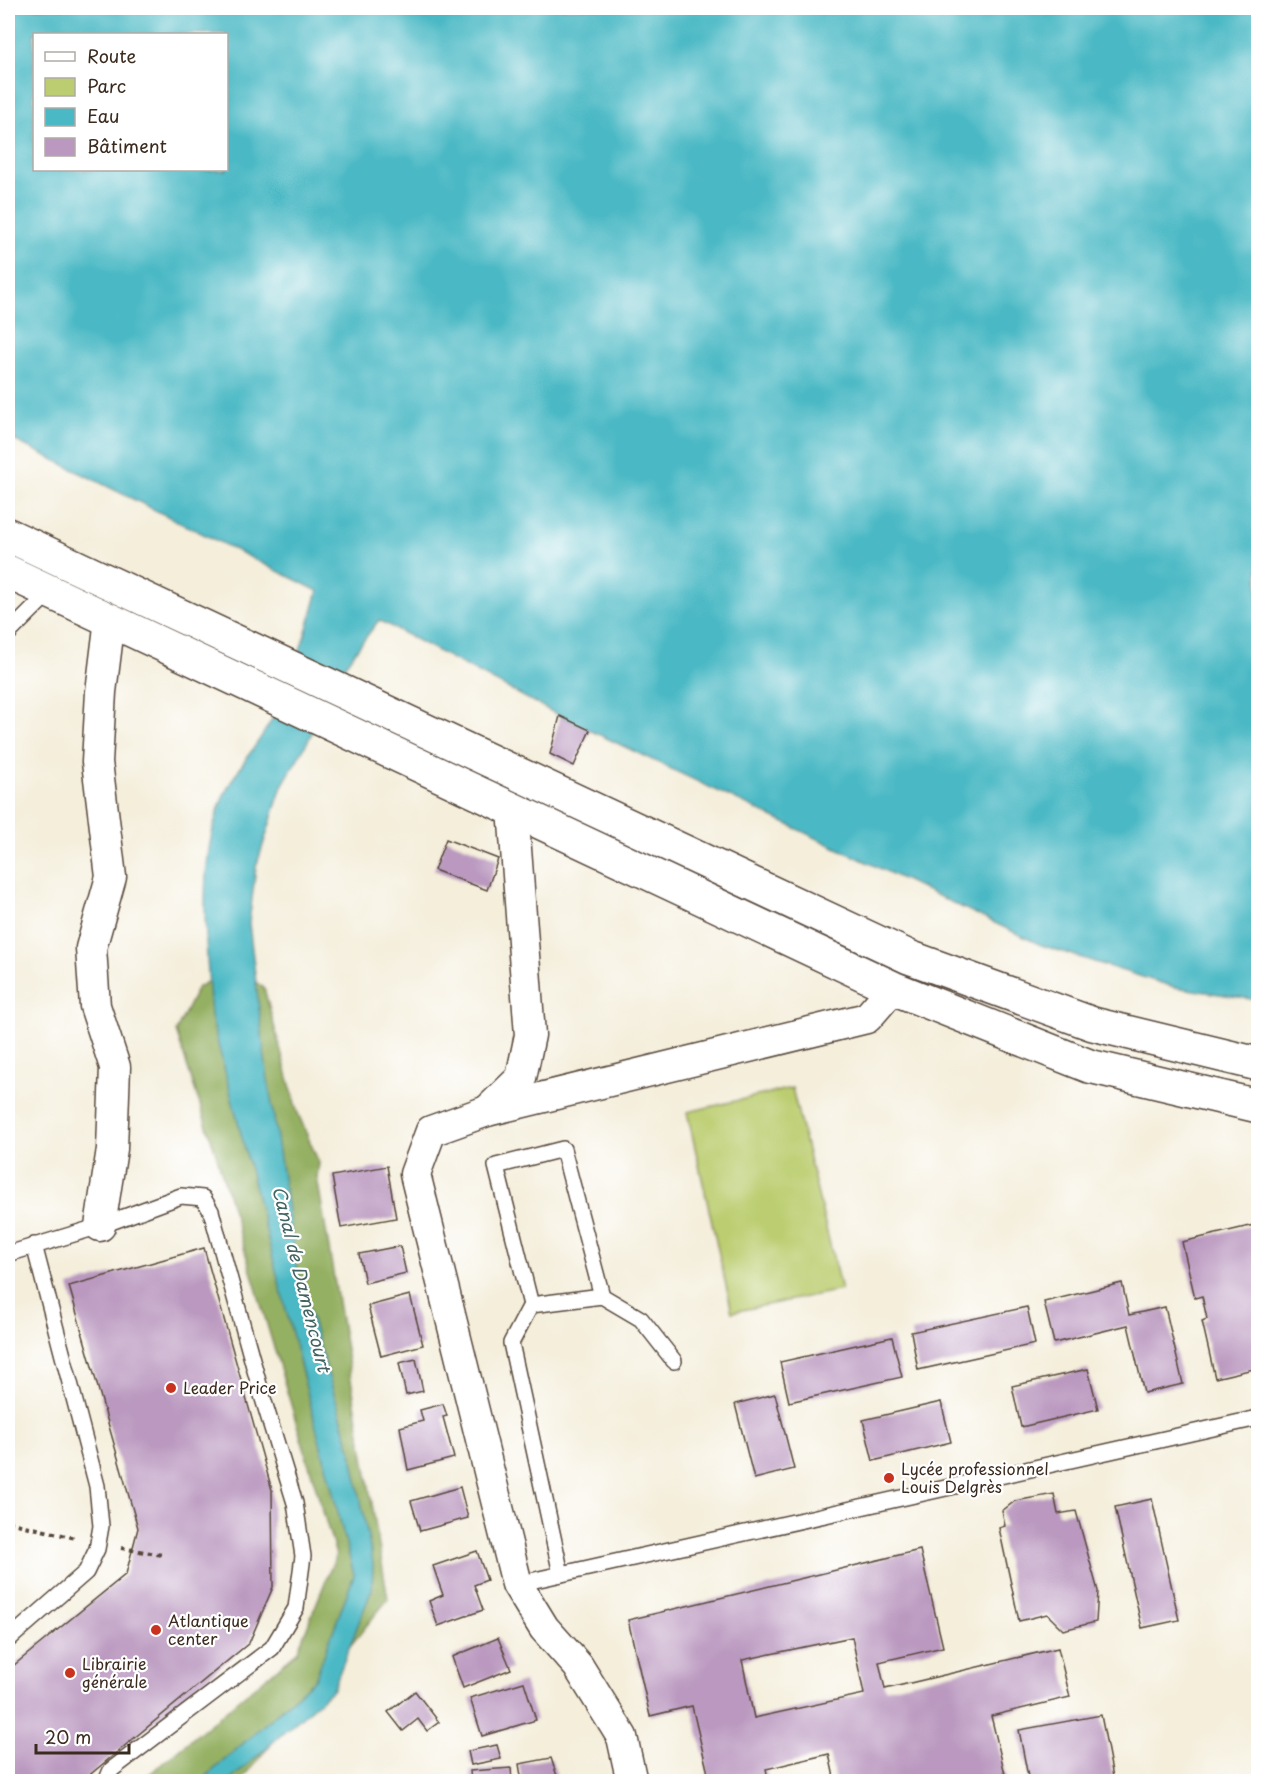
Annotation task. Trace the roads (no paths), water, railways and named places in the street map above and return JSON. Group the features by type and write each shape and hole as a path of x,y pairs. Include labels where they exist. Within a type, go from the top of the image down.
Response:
{"main road":[{"path":"8,535 909,957 1093,1024 1258,1064"},
{"path":"8,572 892,988 1089,1066 1258,1106"}],"street":[{"path":"100,1226 112,1149 115,1067 95,1006 91,948 111,877 97,762 101,692 110,619"},
{"path":"488,1111 521,1078 530,1035 513,810"},
{"path":"632,1782 622,1737 578,1666 544,1628 517,1584 415,1174 430,1131 488,1111 867,1018 892,988"}],"lane":[{"path":"8,634 50,592"},
{"path":"561,1574 511,1343 531,1305 496,1166 563,1149 602,1296"},
{"path":"8,1640 86,1572 97,1549 101,1526 97,1486 42,1279 18,1248 100,1226 181,1196 203,1198 211,1211 261,1392 295,1503 303,1556 296,1608 272,1648 99,1782"},
{"path":"531,1305 602,1296 641,1319 674,1361"},
{"path":"517,1584 1258,1418"}],"water":[{"path":"8,8 1258,8 1258,1000 1174,987 1041,945 560,716 379,620 345,665 309,739 282,786 256,867 249,923 265,1059 297,1270 351,1450 373,1563 372,1589 333,1689 229,1781 201,1781 315,1679 354,1575 211,1017 205,910 208,857 220,805 230,783 266,730 279,704 298,656 318,591 8,437"}],"place":[{"name":"Leader Price","path":"171,1388"},
{"name":"Lycée professionnel Louis Delgrès","path":"889,1478"},
{"name":"Atlantique center","path":"156,1630"},
{"name":"Librairie générale","path":"70,1673"}],"water label":[{"name":"Canal de Damencourt","path":"301,1279"}]}
